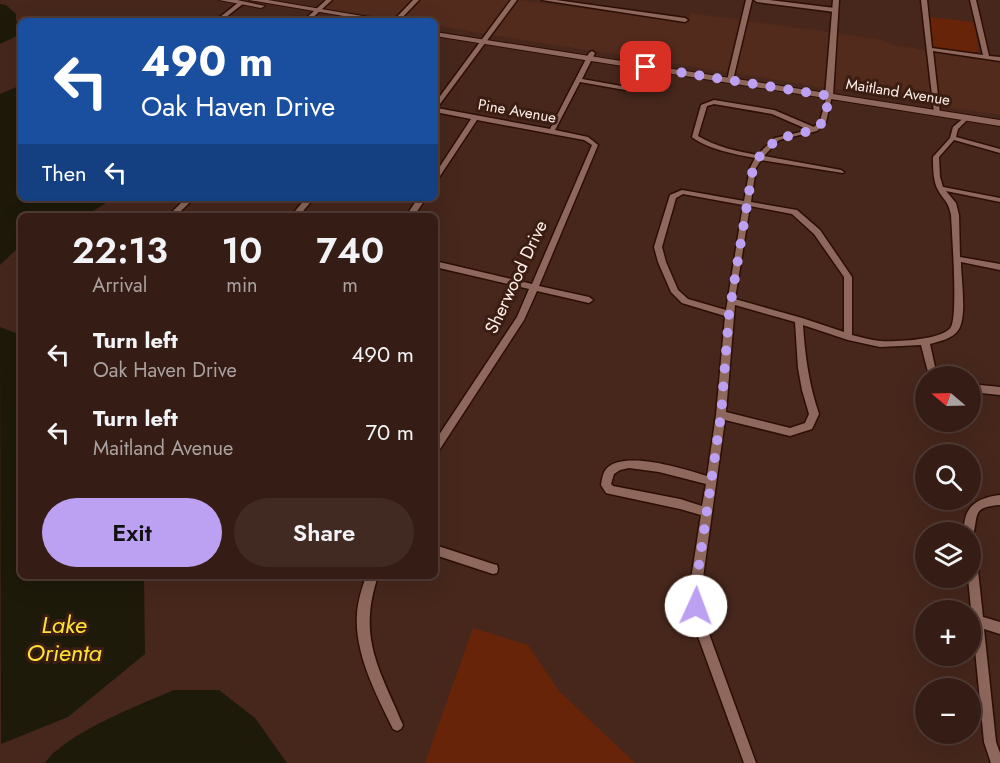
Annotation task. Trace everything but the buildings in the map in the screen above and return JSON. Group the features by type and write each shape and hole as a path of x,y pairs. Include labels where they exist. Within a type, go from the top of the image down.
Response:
{"main road":[{"path":"223,0 364,18"},
{"path":"254,0 342,18"},
{"name":"Maitland Avenue","path":"438,29 485,39 590,56 937,110 1000,117"},
{"name":"Maitland Avenue","path":"438,34 485,39"},
{"name":"Maitland Avenue","path":"937,110 966,118 1000,123"}],"street":[{"path":"309,18 329,0"},
{"path":"399,18 416,0"},
{"path":"438,105 514,0"},
{"path":"544,0 685,20"},
{"path":"730,78 749,0"},
{"path":"757,0 835,10"},
{"path":"750,763 698,620 695,592 721,415 729,314 753,168 759,157 777,139 814,130 823,122 830,93 836,0"},
{"path":"924,0 937,110"},
{"path":"973,0 986,57"},
{"path":"222,18 241,3"},
{"path":"930,49 1000,58"},
{"path":"552,131 590,56"},
{"path":"578,81 625,88"},
{"path":"814,130 774,112 714,102 705,105 695,137 699,141 759,157 841,172"},
{"name":"Pine Avenue","path":"438,110 586,138 594,142"},
{"path":"438,173 475,117"},
{"path":"731,301 799,320 848,337 880,344 925,342 944,337 955,327 959,309 952,203 940,188 936,177 936,157 953,138 955,128 966,118"},
{"path":"953,138 1000,151"},
{"name":"Sherwood Drive","path":"438,445 521,318 595,148 594,142"},
{"path":"940,188 1000,200"},
{"path":"729,314 685,301 675,291 662,262 658,247 673,197 682,192 794,212 817,232 848,277 848,337"},
{"path":"175,213 187,201"},
{"path":"298,213 308,201"},
{"path":"956,259 1000,267"},
{"path":"438,265 589,300"},
{"path":"721,415 790,432 809,426 814,414 804,386 800,364 799,320"},
{"path":"925,342 931,366"},
{"path":"981,389 1000,391"},
{"path":"707,512 680,504 610,490 606,485 608,472 614,467 644,465 680,471 711,481"},
{"path":"970,522 970,514 978,505 987,501 1000,500"},
{"path":"438,551 493,569"},
{"path":"371,579 362,611 368,658 397,725"},
{"path":"981,623 1000,628"},
{"path":"981,644 990,742 998,763"}],"shaded area":[{"path":"333,0 412,0 395,18 324,8"},
{"path":"420,0 510,0 485,34 438,26 438,18 403,18"},
{"path":"517,0 687,22 691,13 740,20 727,72 492,35"},
{"path":"929,17 974,22 979,51 970,53 933,47"},
{"path":"747,21 830,32 826,88 735,73"},
{"path":"837,33 926,50 932,104 834,89"},
{"path":"934,51 1000,61 1000,115 941,106"},
{"path":"473,628 528,645 559,691 635,763 425,763"}],"water":[{"path":"0,4 6,5 16,14 18,35 0,44"},
{"path":"18,86 18,201 109,201 90,213 18,213 18,248 0,265 0,94"},
{"name":"Lake Orienta","path":"0,327 18,334 18,579 144,579 145,654 68,717 1,744"},
{"name":"Lake Orienta","path":"174,690 219,690 255,718 287,763 45,763 69,741 86,731"}],"route":[{"path":"646,67 830,96 823,122 814,130 777,139 759,157 753,168 729,314 721,415 695,592 696,606"}]}
